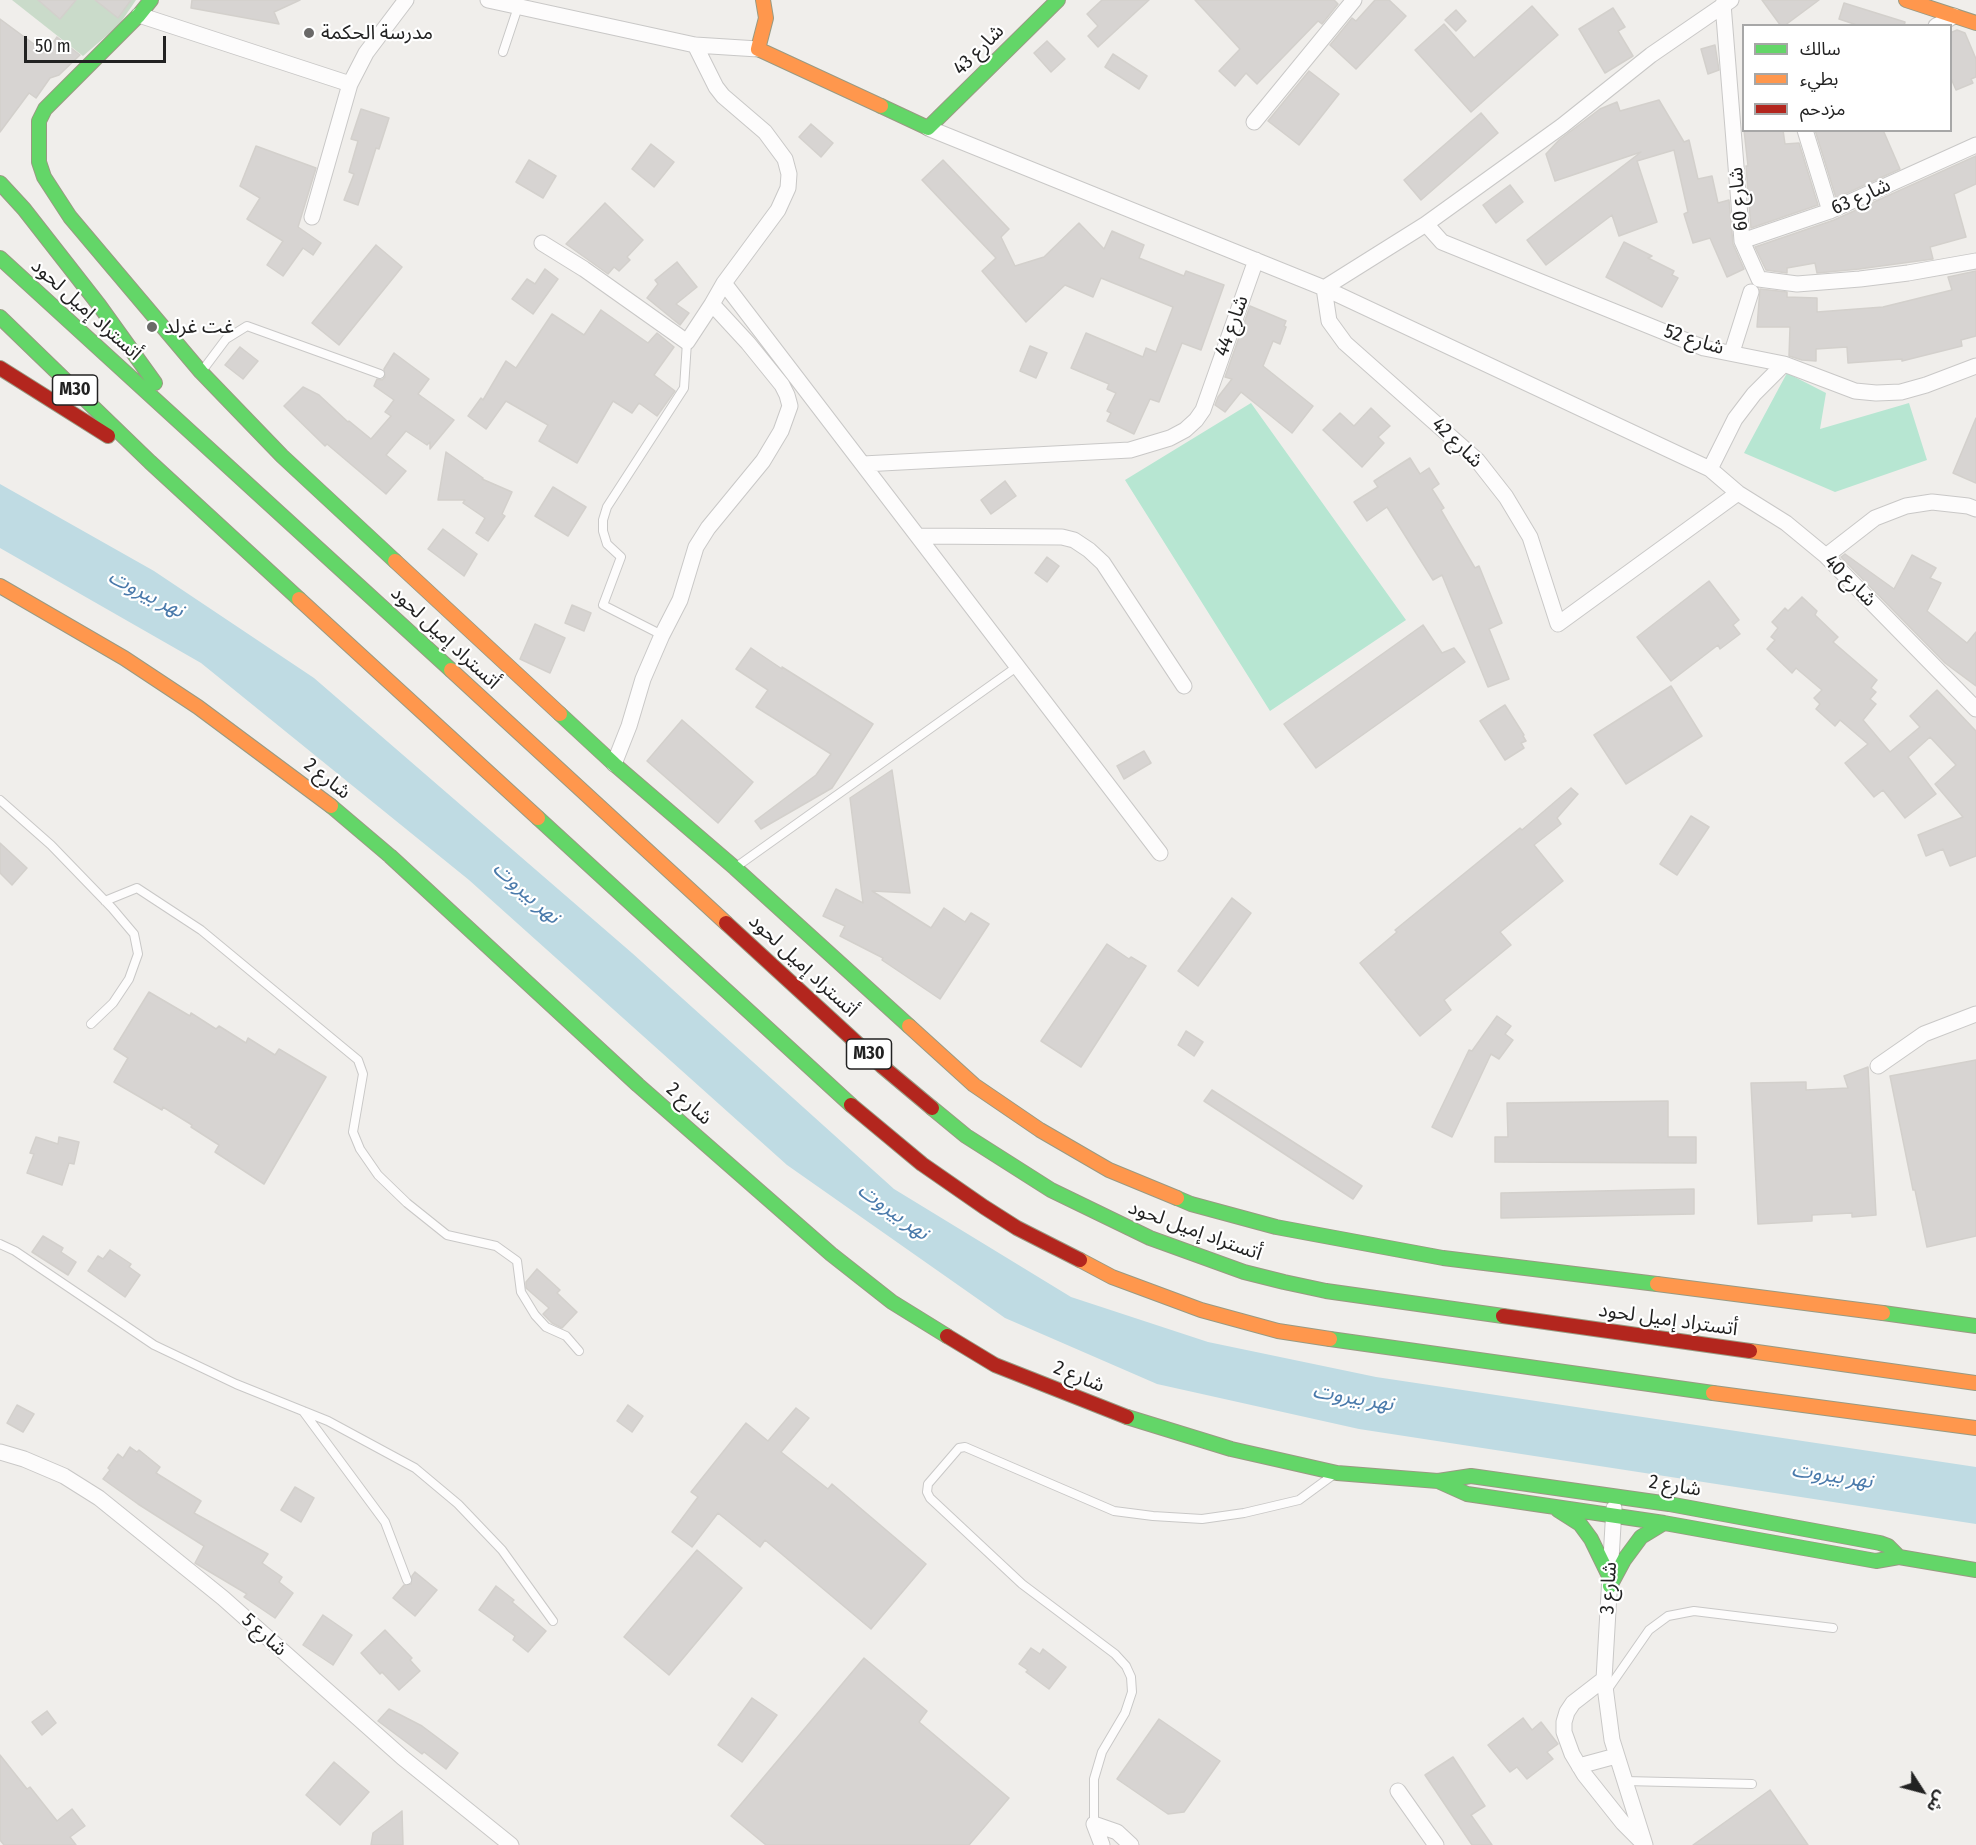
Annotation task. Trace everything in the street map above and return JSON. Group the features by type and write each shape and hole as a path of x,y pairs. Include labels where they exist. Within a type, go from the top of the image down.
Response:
{"main road":[{"path":"151,0 139,15 71,80 45,109 39,121 39,162 44,177 70,217 201,372 282,456 614,764 735,868 974,1086 1040,1130 1109,1170 1191,1204 1276,1227 1443,1258 1800,1301 1976,1326"},
{"path":"763,0 766,18 758,49 928,129"},
{"name":"شارع 43","path":"928,129 1058,0"},
{"path":"1906,0 1976,23"},
{"path":"0,183 24,209 99,305 194,434"},
{"name":"أتستراد إميل لحود","path":"0,258 930,1108 1011,1167 1079,1205 1123,1226 1200,1257 1244,1272 1316,1289 1976,1383"},
{"name":"M30","path":"0,317 150,462 840,1095 953,1186 984,1208 1052,1247 1112,1277 1160,1296 1278,1331 1599,1378 1976,1428"},
{"path":"0,368 150,462"},
{"name":"شارع 2","path":"0,586 124,658 198,707 325,801 390,856 647,1093 831,1254 892,1302 995,1365 1126,1417 1231,1449 1337,1473 1438,1481 1471,1476 1669,1504 1873,1542 1887,1546 1899,1557"},
{"name":"شارع 2","path":"1438,1481 1467,1494 1664,1523 1876,1560 1899,1557 1976,1570"},
{"path":"1544,1504 1564,1513 1580,1524 1591,1539 1610,1582"},
{"path":"1610,1582 1641,1537 1664,1523"}],"street":[{"path":"312,217 350,84 366,53 406,0"},
{"path":"488,0 695,45 758,49"},
{"path":"1254,122 1354,0"},
{"path":"1324,288 1426,224 1562,126 1651,55 1727,2"},
{"name":"شارع 60","path":"1727,2 1742,241 1759,279 1797,284 1899,275 1976,261"},
{"path":"139,15 350,84"},
{"path":"1940,24 1954,16"},
{"path":"542,243 584,269 687,342 724,283 778,210 788,188 789,174 785,159 765,132 723,96 716,87 695,45"},
{"name":"شارع 40","path":"928,129 1324,288 1710,469 1738,493 1786,523 1826,556 1976,709"},
{"path":"1805,132 1830,211"},
{"name":"شارع 63","path":"1742,241 1830,211 1976,145"},
{"name":"شارع 52","path":"1426,224 1442,242 1704,348 1784,364 1855,391 1901,392 1976,366"},
{"name":"شارع 44","path":"863,464 1130,450 1170,438 1185,430 1203,410 1256,260"},
{"path":"724,283 1160,853"},
{"name":"شارع 42","path":"1324,288 1329,321 1344,343 1477,460 1506,497 1530,537 1558,624 1738,493"},
{"path":"1732,352 1751,292"},
{"path":"614,764 644,679 662,635 680,600 696,547 708,528 763,461 781,431 790,406 788,395 782,385 712,304"},
{"path":"1710,469 1735,419 1754,394 1784,364"},
{"path":"1826,556 1875,518 1906,506 1932,502 1976,509"},
{"path":"918,536 1062,537 1074,540 1103,563 1184,686"},
{"path":"1878,1066 1924,1034 1976,1014"},
{"name":"شارع 5","path":"0,1452 24,1458 64,1476 99,1498 223,1598 403,1758 511,1845"},
{"name":"شارع 3","path":"1615,1496 1604,1686 1616,1756 1644,1843"},
{"name":"شارع 3","path":"1604,1686 1573,1703 1567,1712 1564,1732 1579,1766 1623,1823 1644,1843"},
{"path":"1579,1766 1616,1756"},
{"path":"1398,1791 1436,1845"},
{"path":"1094,1824 1102,1845"},
{"path":"1094,1824 1117,1832 1131,1845"}],"lane":[{"path":"503,52 518,7"},
{"path":"201,372 226,339 247,326 380,374"},
{"path":"662,635 603,605 621,557 607,544 603,531 603,520 607,507 684,388 687,342"},
{"path":"735,868 1018,666"},
{"path":"0,800 51,845 134,934 138,954 129,979 113,1003 91,1024"},
{"path":"105,901 136,888 201,930 358,1060 363,1074 353,1132 360,1149 378,1175 407,1203 447,1235 496,1246 517,1261 521,1292 535,1315 546,1327 566,1336 579,1351"},
{"path":"0,1244 15,1251 154,1345 236,1384 328,1421 415,1468 450,1497 502,1550 553,1621"},
{"path":"303,1410 385,1522 407,1580"},
{"path":"1094,1824 1094,1779 1102,1752 1125,1713 1132,1692 1131,1677 1126,1666 1115,1654 1022,1584 930,1498 927,1491 928,1484 959,1448 964,1447 1114,1511 1202,1519 1244,1514 1299,1500 1337,1473"},
{"path":"1604,1686 1649,1630 1668,1616 1694,1611 1833,1628"},
{"path":"1623,1781 1752,1784"}],"green space":[{"path":"12,0 136,0 119,25 83,56"},
{"path":"1787,373 1826,393 1820,429 1909,403 1927,460 1835,492 1744,453"},
{"path":"1251,403 1406,620 1270,711 1125,480"}],"water":[{"name":"نهر بيروت","path":"0,484 154,571 314,678 632,953 894,1189 1071,1297 1208,1342 1376,1377 1976,1467 1976,1524 1359,1429 1157,1384 1005,1318 787,1165 469,880 201,663 0,548"}],"building":[{"path":"38,0 76,0 60,19"},
{"path":"95,0 131,0 118,18"},
{"path":"192,0 300,0 274,12 279,24 191,8"},
{"path":"1102,0 1149,0 1098,47 1088,36 1098,26 1087,14"},
{"path":"1195,0 1334,0 1338,4 1322,24 1318,21 1257,84 1246,73 1235,86 1219,71 1240,49"},
{"path":"1375,0 1389,0 1406,16 1356,69 1330,45 1352,18 1356,21"},
{"path":"1762,0 1819,0 1787,24 1780,24"},
{"path":"1844,3 1905,22 1904,24 1854,24 1839,19"},
{"path":"1532,6 1558,35 1471,112 1415,50 1444,24 1474,58"},
{"path":"1613,8 1625,27 1618,31 1633,56 1605,73 1579,29"},
{"path":"1456,10 1466,21 1456,31 1445,20"},
{"path":"0,19 46,53 57,37 80,55 59,75 50,78 36,98 29,93 0,132"},
{"path":"1957,30 1965,33 1976,59 1976,77 1971,79 1973,83 1956,90 1952,81 1952,32"},
{"path":"1047,41 1065,59 1051,72 1034,53"},
{"path":"1715,45 1719,70 1708,74 1701,49"},
{"path":"1113,54 1147,76 1139,89 1105,67"},
{"path":"1309,71 1339,94 1299,145 1268,121"},
{"path":"1659,100 1684,142 1689,140 1698,179 1712,176 1718,203 1729,200 1733,244 1744,269 1727,277 1710,238 1693,243 1684,214 1688,212 1674,150 1637,161 1657,222 1619,236 1612,215 1546,265 1527,240 1641,152 1555,181 1546,154 1559,140 1600,109 1617,102 1620,111"},
{"path":"361,109 389,118 379,149 376,148 358,205 344,200 354,174 349,172 358,141 351,139"},
{"path":"1481,113 1498,133 1421,200 1404,180"},
{"path":"811,124 833,143 821,157 799,137"},
{"path":"1744,132 1783,132 1785,144 1799,143 1818,205 1751,228 1746,166 1748,166"},
{"path":"1816,132 1884,132 1900,169 1836,198"},
{"path":"651,144 674,162 654,187 632,169"},
{"path":"256,146 316,168 298,227 321,243 313,255 303,248 283,276 267,265 283,241 247,219 260,198 240,186"},
{"path":"1976,156 1976,184 1954,194 1966,237 1930,247 1933,259 1817,273 1815,263 1787,268 1787,273 1766,270 1755,247 1834,220"},
{"path":"529,160 556,176 543,198 516,182"},
{"path":"943,160 1009,229 1001,237 1015,266 1044,257 1079,223 1104,249 1112,231 1144,245 1139,258 1184,276 1186,271 1224,285 1201,350 1182,343 1159,402 1150,399 1134,434 1107,421 1111,413 1107,411 1116,393 1107,389 1109,384 1071,368 1086,333 1143,357 1146,348 1156,352 1173,307 1101,278 1093,297 1065,285 1026,322 982,271 996,258 922,180"},
{"path":"1510,185 1523,202 1496,223 1483,205"},
{"path":"605,203 643,240 627,257 630,260 619,271 614,267 608,274 566,244"},
{"path":"1624,242 1652,256 1648,258 1674,271 1672,275 1678,278 1662,307 1606,277"},
{"path":"376,245 402,267 339,345 312,323"},
{"path":"677,262 697,287 676,304 689,313 680,325 647,298 658,284 655,280"},
{"path":"545,269 558,279 533,314 512,299 527,279 535,284"},
{"path":"1976,271 1976,336 1961,340 1962,346 1902,361 1902,359 1848,363 1847,347 1816,349 1816,361 1802,360 1789,356 1790,327 1757,327 1760,289 1787,292 1787,297 1817,298 1817,312 1883,307 1952,290 1948,277"},
{"path":"1250,306 1286,321 1280,344 1273,341 1263,366 1313,406 1292,433 1241,392 1225,412 1215,405 1218,397 1232,379 1225,377"},
{"path":"601,310 648,343 657,333 674,347 654,375 675,391 657,416 639,403 632,413 613,401 577,463 539,441 548,425 506,401 486,429 468,416 481,398 483,400 506,361 516,368 552,314 584,335"},
{"path":"1030,346 1047,353 1036,378 1020,371"},
{"path":"240,347 258,361 243,379 225,365"},
{"path":"394,353 429,379 418,394 454,420 430,449 430,442 427,445 406,431 386,455 406,471 386,494 327,444 325,446 284,406 303,387 319,395 348,422 371,439 391,416 385,412 394,400 374,386 377,379 382,380 385,377 384,369"},
{"path":"1371,408 1390,426 1378,437 1384,443 1362,467 1323,430 1340,413 1354,426"},
{"path":"1976,418 1976,483 1953,473"},
{"path":"446,452 482,479 512,492 502,514 505,516 488,541 476,533 485,518 463,503 465,500 438,500"},
{"path":"1410,458 1420,474 1429,468 1439,484 1432,489 1444,508 1441,510 1475,568 1479,566 1502,623 1489,629 1509,679 1488,687 1442,575 1433,580 1387,507 1367,521 1354,502 1378,487 1374,481"},
{"path":"1005,481 1016,496 991,514 981,500"},
{"path":"553,487 586,507 568,536 535,516"},
{"path":"443,529 477,554 464,576 428,549"},
{"path":"1845,554 1894,589 1912,555 1936,568 1930,578 1941,583 1927,611 1967,643 1976,632 1976,686 1945,663 1841,557"},
{"path":"1047,557 1059,566 1047,582 1035,573"},
{"path":"1709,581 1739,620 1733,625 1740,634 1720,649 1718,645 1671,681 1637,637"},
{"path":"1802,597 1817,611 1815,615 1838,637 1833,642 1877,680 1871,688 1876,692 1870,699 1876,704 1863,720 1890,752 1920,727 1910,716 1937,690 1976,731 1976,856 1950,866 1943,849 1926,856 1918,835 1963,817 1935,784 1956,765 1930,737 1908,757 1936,794 1905,818 1883,790 1874,797 1845,763 1868,744 1840,720 1835,726 1816,709 1820,704 1814,698 1822,690 1796,668 1792,673 1767,649 1775,640 1771,637 1778,628 1772,622 1785,608 1788,611"},
{"path":"572,605 591,613 584,631 565,623"},
{"path":"535,624 565,638 550,673 520,659"},
{"path":"1423,625 1442,653 1454,648 1465,662 1316,768 1284,724"},
{"path":"751,648 873,724 832,788 761,829 755,821 816,775 831,754 756,707 768,690 736,669"},
{"path":"1671,686 1702,736 1626,784 1594,735"},
{"path":"1505,705 1526,741 1521,743 1524,748 1505,760 1480,721"},
{"path":"682,720 753,782 718,823 647,761"},
{"path":"1144,751 1151,763 1124,779 1117,766"},
{"path":"892,770 910,893 872,891 931,928 944,908 965,922 971,913 989,924 940,999 882,960 883,958 840,936 845,926 823,916 836,889 863,903 850,798"},
{"path":"1571,788 1578,794 1557,818 1561,824 1534,845 1563,881 1500,932 1511,945 1444,1000 1451,1010 1420,1036 1360,963 1397,932 1395,930 1520,828 1522,830"},
{"path":"1691,816 1709,827 1677,875 1660,864"},
{"path":"0,843 27,868 12,885 0,873"},
{"path":"1232,898 1251,913 1198,986 1178,971"},
{"path":"1107,944 1129,959 1131,957 1146,966 1081,1067 1041,1041"},
{"path":"149,992 190,1016 191,1013 216,1029 219,1026 246,1043 248,1038 275,1055 279,1049 326,1077 264,1184 215,1152 219,1145 191,1127 192,1125 114,1082 128,1058 114,1049"},
{"path":"1497,1016 1511,1026 1505,1034 1513,1040 1499,1059 1491,1054 1452,1137 1432,1127 1469,1050 1472,1051"},
{"path":"1186,1031 1203,1042 1194,1056 1178,1045"},
{"path":"1976,1060 1976,1236 1927,1247 1890,1076"},
{"path":"1868,1067 1876,1215 1852,1217 1852,1213 1812,1215 1812,1221 1758,1224 1751,1083 1806,1082 1806,1090 1848,1088 1844,1076"},
{"path":"1212,1090 1362,1186 1353,1199 1204,1101"},
{"path":"1668,1101 1668,1137 1696,1137 1696,1163 1495,1162 1495,1137 1508,1137 1507,1103"},
{"path":"36,1137 58,1144 59,1137 79,1142 74,1164 69,1163 62,1185 27,1173 34,1154 30,1153"},
{"path":"1694,1189 1694,1214 1501,1218 1501,1193"},
{"path":"43,1236 63,1248 61,1252 76,1262 68,1275 32,1252"},
{"path":"110,1250 131,1264 129,1267 140,1275 125,1297 88,1271 98,1256 103,1259"},
{"path":"537,1269 560,1290 557,1293 577,1312 562,1328 552,1323 543,1314 549,1308 526,1288 526,1282"},
{"path":"17,1405 34,1414 23,1432 7,1423"},
{"path":"628,1405 643,1416 632,1432 617,1421"},
{"path":"796,1408 809,1418 781,1452 828,1489 832,1484 926,1564 871,1629 765,1540 760,1547 718,1513 692,1547 672,1532 698,1497 691,1492 746,1423 768,1441"},
{"path":"130,1447 137,1452 139,1450 160,1467 156,1473 201,1501 194,1513 268,1554 262,1563 282,1577 279,1582 293,1593 275,1618 244,1597 247,1594 195,1563 204,1546 103,1479 118,1454 123,1458"},
{"path":"295,1487 314,1498 301,1522 281,1510"},
{"path":"697,1550 742,1588 669,1675 624,1637"},
{"path":"415,1572 437,1590 415,1616 393,1598 404,1585 411,1584"},
{"path":"496,1586 546,1631 528,1652 513,1640 515,1636 479,1610"},
{"path":"323,1615 352,1635 333,1665 303,1645"},
{"path":"385,1630 412,1658 410,1660 420,1671 399,1690 361,1653"},
{"path":"1031,1648 1040,1654 1043,1649 1066,1667 1049,1689 1019,1664"},
{"path":"864,1658 927,1711 919,1722 1009,1798 969,1845 766,1845 731,1816"},
{"path":"752,1698 777,1715 742,1762 718,1745"},
{"path":"389,1709 422,1726 458,1753 446,1769 378,1721"},
{"path":"47,1711 56,1723 42,1735 32,1722"},
{"path":"1523,1718 1532,1730 1541,1722 1558,1744 1547,1752 1553,1759 1527,1779 1517,1767 1510,1772 1488,1745"},
{"path":"1159,1719 1220,1761 1184,1812 1168,1814 1117,1779"},
{"path":"0,1755 57,1821 72,1809 85,1826 70,1837 76,1845 4,1845 0,1840"},
{"path":"1453,1757 1485,1806 1471,1815 1492,1845 1472,1845 1425,1775"},
{"path":"334,1762 369,1792 340,1825 306,1795"},
{"path":"1770,1790 1808,1845 1693,1845"},
{"path":"402,1811 403,1845 371,1845 373,1833"}],"traffic: fast":[{"path":"151,0 139,15 45,109 39,121 39,162 44,177 70,217 201,372 282,456 395,561"},
{"path":"881,106 928,128 1058,0"},
{"path":"0,183 24,209 99,305 155,383"},
{"path":"0,258 451,670"},
{"path":"0,317 150,462 299,599"},
{"path":"560,714 614,764 735,868 909,1026"},
{"path":"331,806 390,856 638,1085 831,1254 892,1302 947,1336"},
{"path":"538,818 851,1105"},
{"path":"932,1108 966,1136 1051,1190 1150,1238 1244,1272 1284,1282 1326,1291 1503,1316"},
{"path":"1177,1198 1191,1204 1276,1227 1443,1258 1657,1284"},
{"path":"1883,1313 1976,1326"},
{"path":"1330,1339 1713,1393"},
{"path":"1127,1417 1231,1449 1337,1473 1438,1481 1471,1476 1669,1504 1880,1543 1888,1546 1899,1557"},
{"path":"1438,1481 1467,1494 1664,1523 1876,1561 1899,1557 1976,1570"},
{"path":"1558,1510 1580,1524 1591,1539 1610,1578"},
{"path":"1610,1586 1624,1560 1641,1537 1664,1523"}],"traffic: slow":[{"path":"763,0 766,18 758,49 881,106"},
{"path":"1906,0 1976,23"},
{"path":"395,561 560,714"},
{"path":"0,586 124,658 198,707 331,806"},
{"path":"299,599 538,818"},
{"path":"451,670 726,923"},
{"path":"909,1026 974,1085 1040,1130 1109,1170 1177,1198"},
{"path":"1080,1260 1112,1277 1201,1310 1278,1331 1330,1339"},
{"path":"1657,1284 1883,1313"},
{"path":"1750,1351 1976,1383"},
{"path":"1713,1393 1976,1428"}],"traffic: jam":[{"path":"0,368 108,436"},
{"path":"726,923 883,1067 932,1108"},
{"path":"851,1105 922,1164 984,1207 1017,1228 1080,1260"},
{"path":"1503,1316 1750,1351"},
{"path":"947,1336 995,1365 1127,1417"}],"place":[{"name":"مدرسة الحكمة","path":"309,33"},
{"name":"غت غرلد","path":"152,327"}]}
